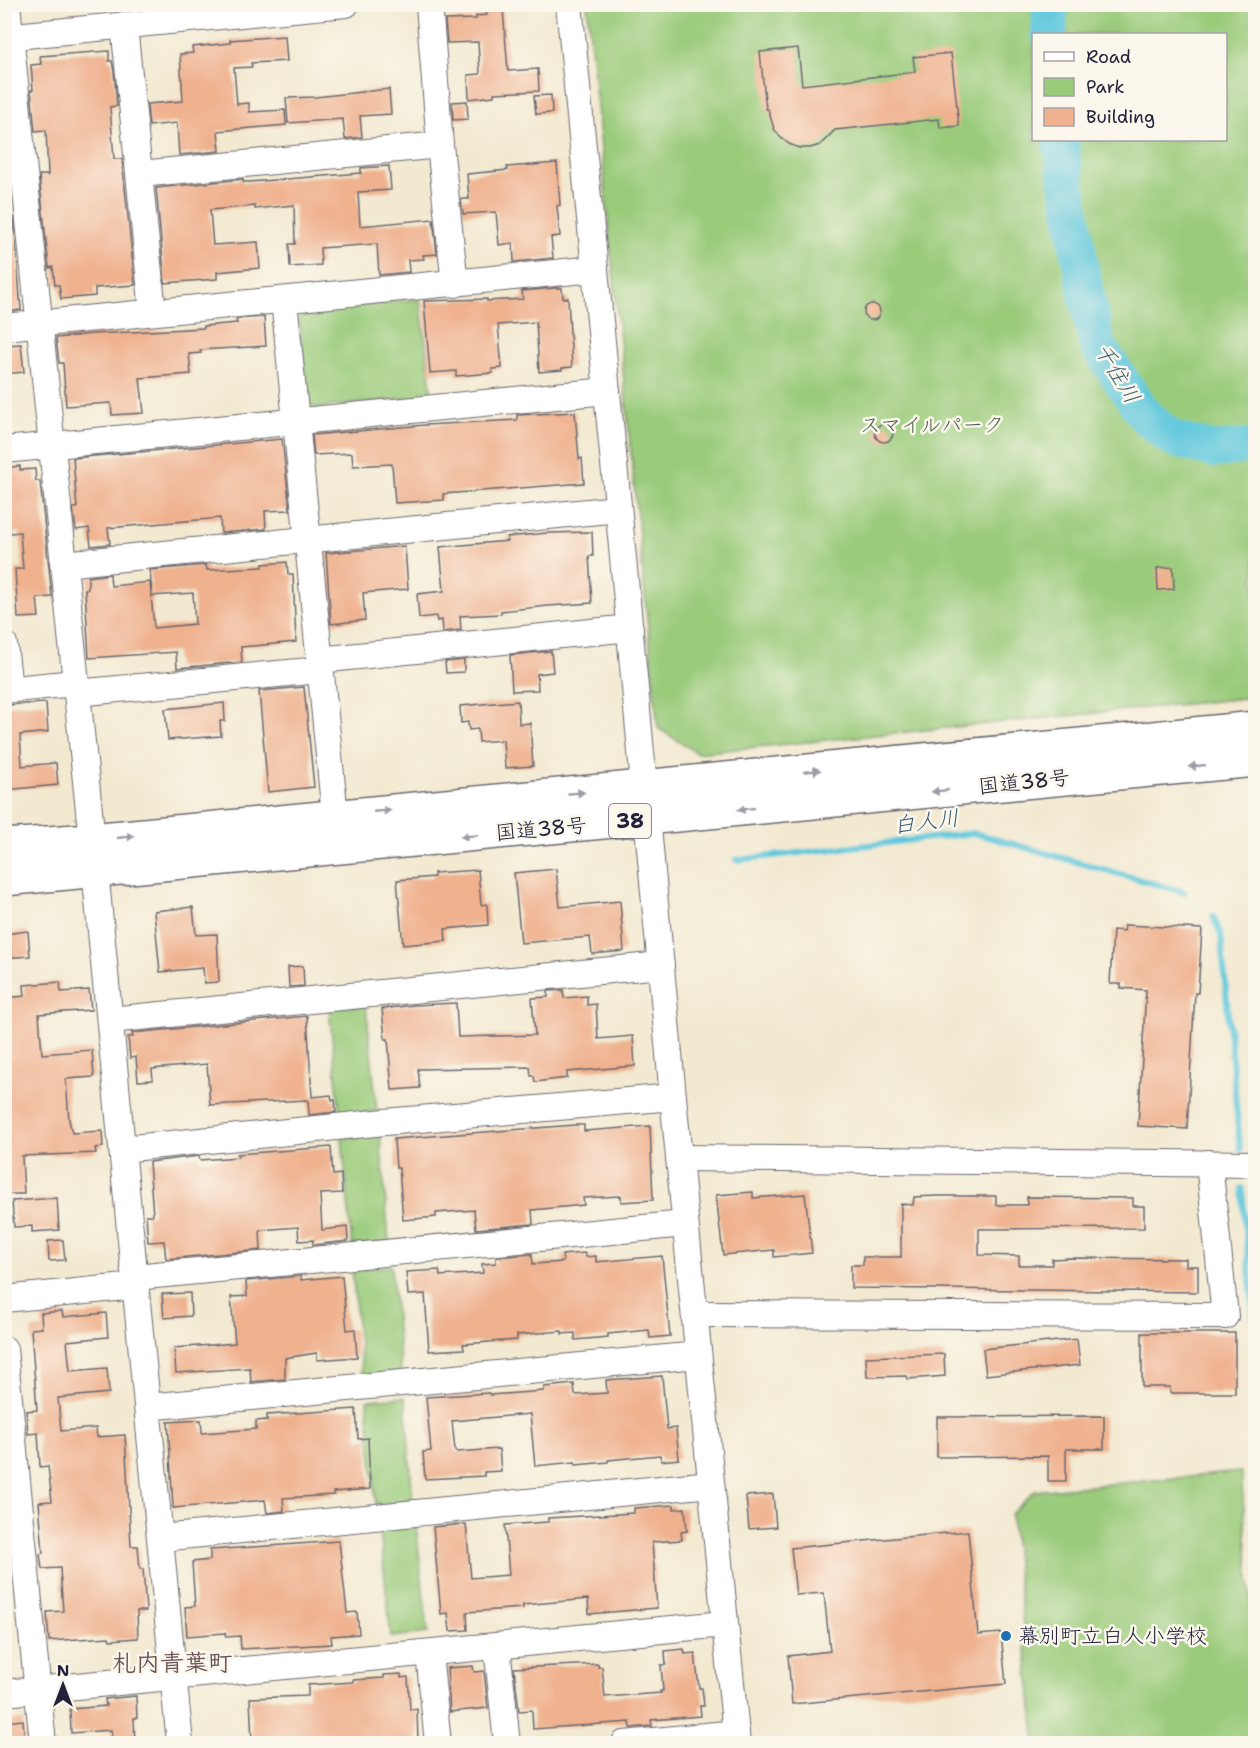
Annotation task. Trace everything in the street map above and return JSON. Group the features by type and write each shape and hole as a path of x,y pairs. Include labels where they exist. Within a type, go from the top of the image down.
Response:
{"highway":[{"name":"国道38号","path":"4,879 93,855 335,816 1256,728"},
{"name":"国道38号","path":"4,846 93,855 648,819 1256,760"}],"street":[{"path":"7,4 16,197 40,324 180,1743"},
{"path":"7,36 346,4"},
{"path":"429,4 440,145 455,284"},
{"path":"569,4 736,1738 624,1743"},
{"path":"124,26 153,312"},
{"path":"140,174 440,145"},
{"path":"4,327 595,269"},
{"path":"284,300 335,816"},
{"path":"4,450 607,391"},
{"path":"63,564 618,509"},
{"path":"4,644 7,689 75,688 319,665 630,628"},
{"path":"110,1020 661,965"},
{"path":"122,1149 385,1122 673,1097"},
{"path":"679,1158 1256,1164"},
{"path":"695,1314 1225,1316 1209,1163"},
{"path":"4,1299 135,1282 685,1224"},
{"path":"4,1349 43,1743"},
{"path":"147,1407 698,1355"},
{"path":"161,1538 711,1484"},
{"path":"4,1694 724,1624"},
{"path":"497,1646 507,1743"},
{"path":"429,1653 438,1743"}],"green space":[{"name":"スマイルパーク","path":"587,5 1255,5 1255,697 697,753 658,728"},
{"path":"420,299 432,396 315,408 308,402 299,319 303,311"},
{"path":"366,1005 377,1111 340,1115 329,1008"},
{"path":"380,1134 389,1242 352,1246 342,1138"},
{"path":"391,1266 401,1372 362,1376 352,1269"},
{"path":"405,1397 413,1502 376,1506 367,1400"},
{"path":"1241,1472 1255,1652 1255,1743 1036,1743 1011,1514 1035,1491"},
{"path":"416,1526 428,1633 391,1637 380,1530"}],"building":[{"path":"503,9 508,71 538,69 539,91 494,93 494,96 469,99 468,75 480,74 478,42 447,43 445,20 476,19 476,16 487,15 486,11"},
{"path":"285,36 287,61 251,63 252,67 234,68 237,104 249,103 249,112 285,110 286,125 218,131 220,151 179,155 177,123 149,126 147,104 183,101 180,54 193,53 192,47 230,43 230,40"},
{"path":"798,48 802,85 915,72 913,57 951,53 959,126 940,128 939,119 835,130 820,145 799,148 789,144 774,129 768,109 766,109 760,52"},
{"path":"109,51 109,61 112,61 114,71 117,106 110,107 114,159 122,159 135,285 95,288 95,296 61,299 59,285 55,285 53,267 49,268 39,175 48,175 46,130 35,131 31,65 41,64 40,56"},
{"path":"389,89 391,114 360,116 362,137 345,139 343,119 288,123 286,98"},
{"path":"551,95 552,113 536,114 534,96"},
{"path":"467,101 468,119 453,120 452,102"},
{"path":"557,163 560,236 551,237 553,258 514,262 513,243 499,245 496,212 463,214 461,199 469,199 467,174 508,170 507,167"},
{"path":"389,166 391,190 358,192 360,226 433,219 437,254 423,255 424,259 408,260 409,272 379,275 377,244 320,248 321,265 290,267 289,244 295,244 294,205 255,209 255,206 210,210 213,245 258,242 260,268 217,272 217,279 165,283 156,188 243,179 243,182 249,182 361,173 361,168"},
{"path":"4,217 14,217 21,310 5,312"},
{"path":"562,288 563,298 568,298 572,367 539,372 536,322 498,325 502,368 492,369 493,373 456,376 456,371 430,373 424,301 523,299 522,291"},
{"path":"869,304 875,304 880,312 878,318 869,320 864,315 864,309"},
{"path":"264,317 266,346 200,350 201,353 189,354 191,374 140,378 144,413 112,415 111,403 66,406 63,363 59,363 56,338 204,328 204,326 237,323 236,319"},
{"path":"21,344 24,372 4,374 4,345"},
{"path":"575,412 579,459 582,458 584,483 443,494 444,500 395,503 392,464 353,466 352,453 314,455 312,435 517,420 517,415"},
{"path":"884,424 890,427 893,433 890,439 884,442 878,439 875,433 878,427"},
{"path":"282,439 290,510 265,511 266,529 221,533 220,518 108,528 110,544 91,546 89,528 76,530 73,508 77,508 73,458"},
{"path":"20,466 20,470 35,469 36,481 40,481 52,597 37,598 39,617 18,618 15,569 23,569 20,532 10,533 5,468"},
{"path":"592,532 593,556 589,556 592,603 501,611 501,614 460,616 461,630 443,632 442,620 437,621 436,616 419,618 417,594 444,591 440,547 508,541 507,537 547,533"},
{"path":"405,546 408,589 363,593 365,620 331,624 326,553"},
{"path":"287,562 288,574 293,574 296,642 241,647 242,662 177,668 176,652 89,658 85,589 88,589 88,577 110,574 111,586 150,582 154,628 195,624 193,593 152,596 150,570 206,565 207,570 263,567 263,564"},
{"path":"1173,567 1174,589 1158,590 1157,568"},
{"path":"551,651 553,672 537,674 538,690 512,691 510,655"},
{"path":"464,660 464,672 446,673 445,662"},
{"path":"304,687 314,787 268,792 259,691"},
{"path":"518,701 519,724 530,723 533,766 505,768 503,740 479,742 478,729 469,730 468,722 461,723 460,706"},
{"path":"46,703 48,732 20,735 22,766 56,763 58,785 4,790 4,705"},
{"path":"224,703 225,721 220,721 221,736 168,740 165,709"},
{"path":"556,869 560,907 620,901 624,951 592,954 590,937 521,943 514,873"},
{"path":"478,870 481,905 487,904 488,925 445,929 446,941 403,945 397,880 434,877 434,873"},
{"path":"193,907 196,935 217,934 219,982 204,983 203,968 160,972 154,911"},
{"path":"1125,925 1202,929 1198,993 1195,993 1187,1129 1138,1126 1146,990 1121,988 1121,984 1110,984 1113,930 1124,931"},
{"path":"28,931 30,956 4,958 4,934"},
{"path":"303,966 304,986 289,987 288,967"},
{"path":"60,982 61,992 89,990 91,1010 39,1014 42,1054 92,1050 94,1077 66,1079 69,1120 72,1133 102,1131 103,1147 95,1148 96,1153 22,1156 24,1194 8,1194 4,1141 4,998 25,996 24,985"},
{"path":"563,990 564,998 587,996 587,1005 596,1004 598,1039 633,1036 635,1066 567,1072 567,1078 535,1082 534,1076 531,1076 530,1067 418,1069 420,1088 392,1090 388,1039 385,1039 382,1009 456,1003 458,1037 535,1035 532,998 548,997 548,991"},
{"path":"307,1016 312,1097 331,1095 332,1100 335,1100 336,1112 309,1115 308,1100 210,1105 207,1064 152,1069 153,1080 138,1081 136,1057 130,1058 128,1037 133,1037 132,1033"},
{"path":"584,1125 584,1131 650,1126 653,1200 621,1202 621,1196 583,1198 584,1205 532,1210 533,1224 476,1229 474,1210 436,1213 436,1217 403,1220 394,1139"},
{"path":"331,1147 333,1175 341,1174 342,1193 320,1194 322,1230 347,1227 348,1241 313,1245 313,1240 299,1241 298,1227 260,1230 261,1250 166,1259 164,1241 148,1242 146,1215 153,1215 149,1162 199,1156 200,1160 238,1157 237,1154"},
{"path":"753,1192 753,1198 805,1194 812,1253 774,1257 774,1250 723,1255 716,1195"},
{"path":"996,1196 996,1205 1027,1205 1027,1197 1133,1198 1133,1206 1144,1206 1144,1228 979,1229 979,1255 1019,1256 1019,1265 1052,1265 1052,1259 1070,1258 1186,1259 1186,1266 1198,1266 1198,1292 851,1288 851,1265 863,1265 863,1257 901,1257 901,1204 913,1205 914,1197"},
{"path":"57,1198 59,1230 32,1232 32,1226 14,1227 12,1201"},
{"path":"63,1240 65,1260 49,1261 48,1241"},
{"path":"585,1253 585,1257 596,1256 596,1262 662,1256 670,1336 650,1338 649,1330 575,1340 575,1333 562,1334 562,1331 517,1335 517,1340 463,1344 464,1349 429,1351 425,1294 408,1295 406,1272 439,1270 440,1276 483,1273 482,1264 496,1263 496,1257 532,1254 533,1264 563,1262 562,1255"},
{"path":"301,1276 301,1280 342,1276 347,1330 355,1329 357,1357 317,1360 317,1353 285,1358 285,1379 251,1382 250,1368 176,1373 174,1348 235,1343 231,1297 247,1296 246,1281"},
{"path":"190,1293 191,1316 164,1318 162,1294"},
{"path":"62,1311 63,1317 106,1313 108,1337 67,1341 70,1371 107,1368 109,1393 58,1398 61,1431 96,1428 97,1437 125,1435 131,1546 138,1546 140,1569 143,1569 146,1611 137,1611 138,1638 110,1640 109,1637 49,1641 47,1612 63,1611 60,1568 42,1569 39,1502 52,1501 48,1466 40,1467 38,1433 28,1434 26,1411 37,1410 31,1329 42,1328 41,1313"},
{"path":"1142,1333 1235,1333 1235,1393 1170,1393 1170,1387 1142,1387"},
{"path":"1077,1339 1080,1365 986,1375 983,1349"},
{"path":"944,1354 945,1376 908,1379 907,1376 867,1377 866,1357"},
{"path":"662,1376 667,1429 676,1428 679,1459 661,1461 660,1455 576,1465 575,1462 535,1466 530,1414 452,1421 455,1450 457,1452 499,1449 501,1471 484,1472 484,1476 425,1479 423,1452 431,1451 426,1397 544,1391 544,1387 574,1384 575,1395 607,1393 606,1380"},
{"path":"356,1409 358,1439 368,1438 370,1489 333,1492 334,1495 283,1498 284,1511 267,1513 265,1500 173,1508 168,1422 201,1420 202,1433 256,1429 256,1421 267,1420 267,1415"},
{"path":"1104,1416 1104,1449 1066,1449 1066,1481 1048,1481 1048,1456 937,1457 937,1417"},
{"path":"773,1494 776,1527 749,1529 746,1496"},
{"path":"674,1505 674,1509 685,1508 687,1531 681,1532 682,1540 652,1542 657,1608 589,1614 588,1599 523,1605 523,1608 467,1612 468,1630 450,1631 448,1613 441,1614 433,1527 466,1524 471,1578 509,1575 505,1525 548,1522 548,1518 634,1513 634,1508"},
{"path":"968,1531 978,1635 1001,1633 1006,1684 792,1704 788,1656 830,1651 824,1593 796,1595 791,1548"},
{"path":"339,1541 347,1613 357,1612 359,1634 331,1636 332,1644 241,1649 240,1636 226,1637 225,1633 187,1636 185,1607 195,1606 192,1562 210,1560 210,1550"},
{"path":"684,1649 685,1654 695,1653 699,1688 702,1688 704,1706 700,1706 701,1716 651,1720 652,1726 631,1728 630,1722 533,1729 532,1710 519,1711 514,1668 598,1664 598,1667 602,1667 605,1697 661,1693 660,1691 663,1691 661,1665 666,1665 665,1651"},
{"path":"473,1666 474,1672 484,1671 488,1708 450,1712 447,1668"},
{"path":"401,1674 401,1678 408,1677 410,1710 417,1709 418,1743 252,1743 250,1698 308,1696 308,1685 353,1682 353,1680 384,1678 384,1675"},
{"path":"136,1696 135,1743 112,1743 111,1730 71,1733 70,1709 106,1706 105,1699"},
{"path":"23,1720 25,1743 4,1743 4,1722"}],"waterway":[{"name":"千住川","path":"1049,33 1050,4"},
{"name":"千住川","path":"1060,141 1082,273 1097,345 1146,417 1173,439 1215,450 1256,445"},
{"name":"白人川","path":"736,860 974,833 1184,892"},
{"name":"白人川","path":"1213,916 1221,935 1240,1149"},
{"name":"白人川","path":"1242,1188 1256,1344"}],"place":[{"name":"幕別町立白人小学校","path":"1006,1636"}],"district":[{"name":"札内青葉町","path":"172,1663"}]}
